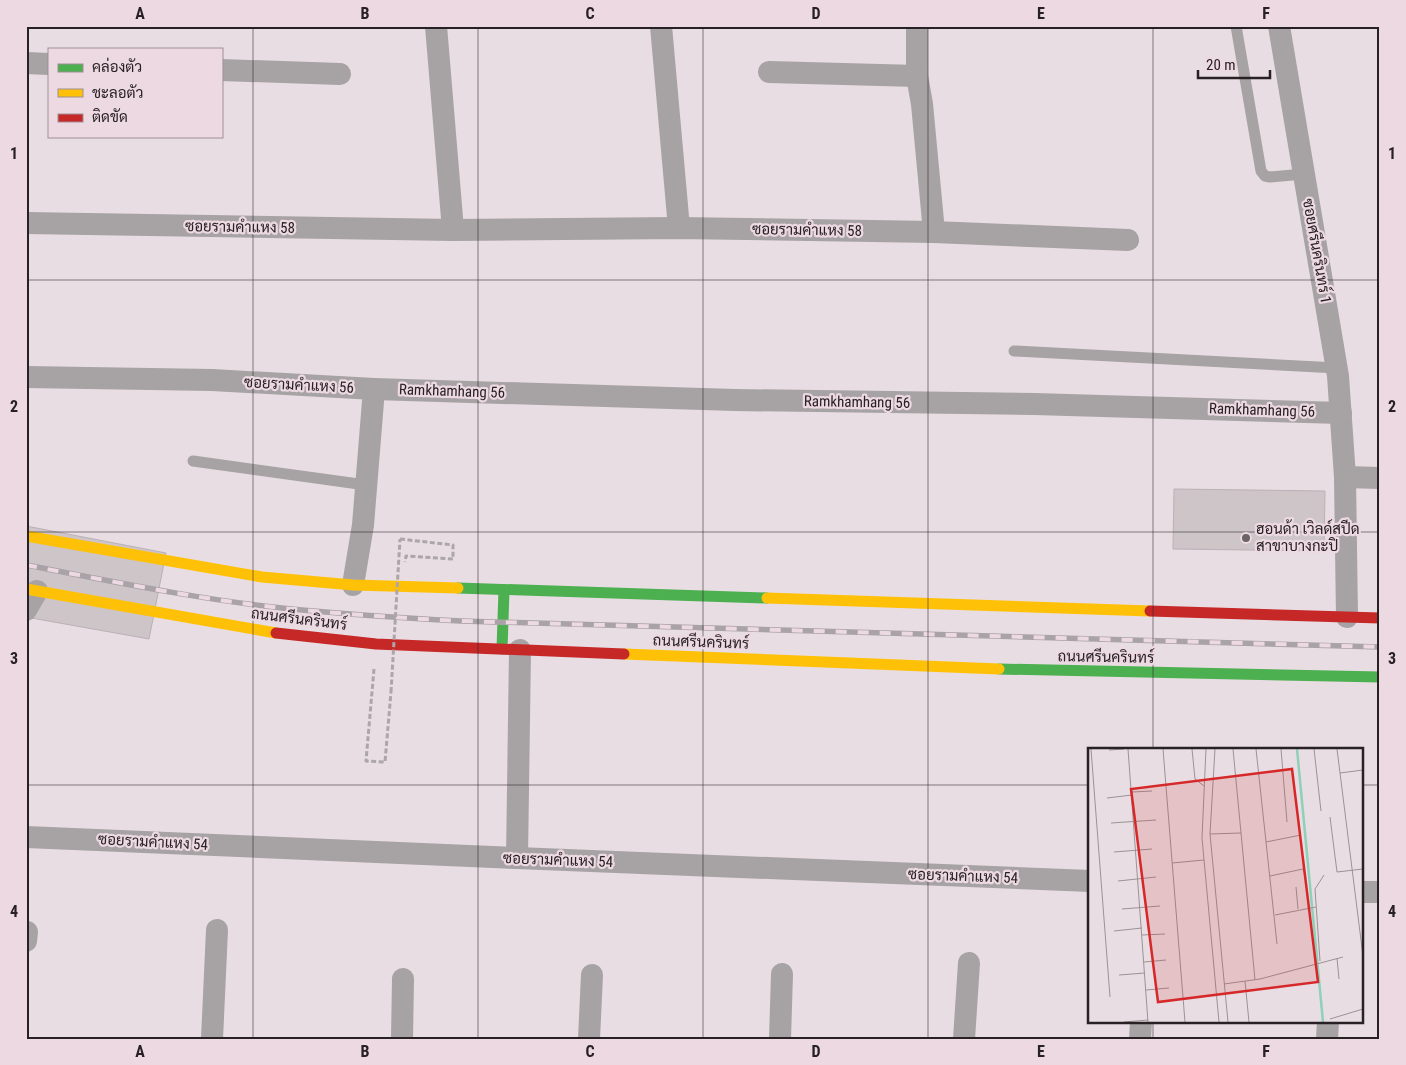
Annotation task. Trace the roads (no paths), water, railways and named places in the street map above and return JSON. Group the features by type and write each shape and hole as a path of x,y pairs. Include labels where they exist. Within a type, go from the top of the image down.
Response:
{"main road":[{"path":"26,536 262,577 353,585 1380,618"},
{"path":"504,590 511,649"},
{"name":"ถนนศรีนครินทร์","path":"30,597 282,634 376,644 1012,670 1380,677"}],"street":[{"path":"436,26 453,230"},
{"path":"661,26 679,228"},
{"path":"917,26 917,76 922,104 934,232"},
{"name":"ซอยศรีนครินทร์ 1","path":"1278,26 1337,368 1345,477 1347,617"},
{"path":"26,63 48,64"},
{"path":"222,70 340,74"},
{"path":"769,72 917,76"},
{"name":"ซอยรามคำแหง 58","path":"26,223 453,230 679,228 934,232 1128,240"},
{"name":"ซอยรามคำแหง 56","path":"26,377 212,380 374,389 363,525 353,585"},
{"name":"Ramkhamhang 56","path":"374,389 745,400 1034,404 1341,413"},
{"path":"1345,477 1380,478"},
{"path":"511,649 517,858"},
{"name":"ซอยรามคำแหง 54","path":"26,837 1088,881"},
{"path":"1364,892 1380,892"},
{"path":"212,1039 217,930"},
{"path":"26,941 27,932"},
{"path":"964,1039 970,963"},
{"path":"780,1039 782,974"},
{"path":"590,1039 592,975"},
{"path":"402,1039 403,980"},
{"path":"1140,1039 1141,1022"},
{"path":"1327,1039 1328,1022"}],"lane":[{"path":"1236,26 1261,171 1265,176 1270,177 1304,174"},
{"path":"1014,351 1337,368"},
{"path":"193,461 366,485"}],"railway":[{"path":"26,565 218,600 282,608 416,619 1380,647"}],"place":[{"name":"ฮอนด้า เวิลด์สปีด สาขาบางกะปิ","path":"1246,538"}]}
